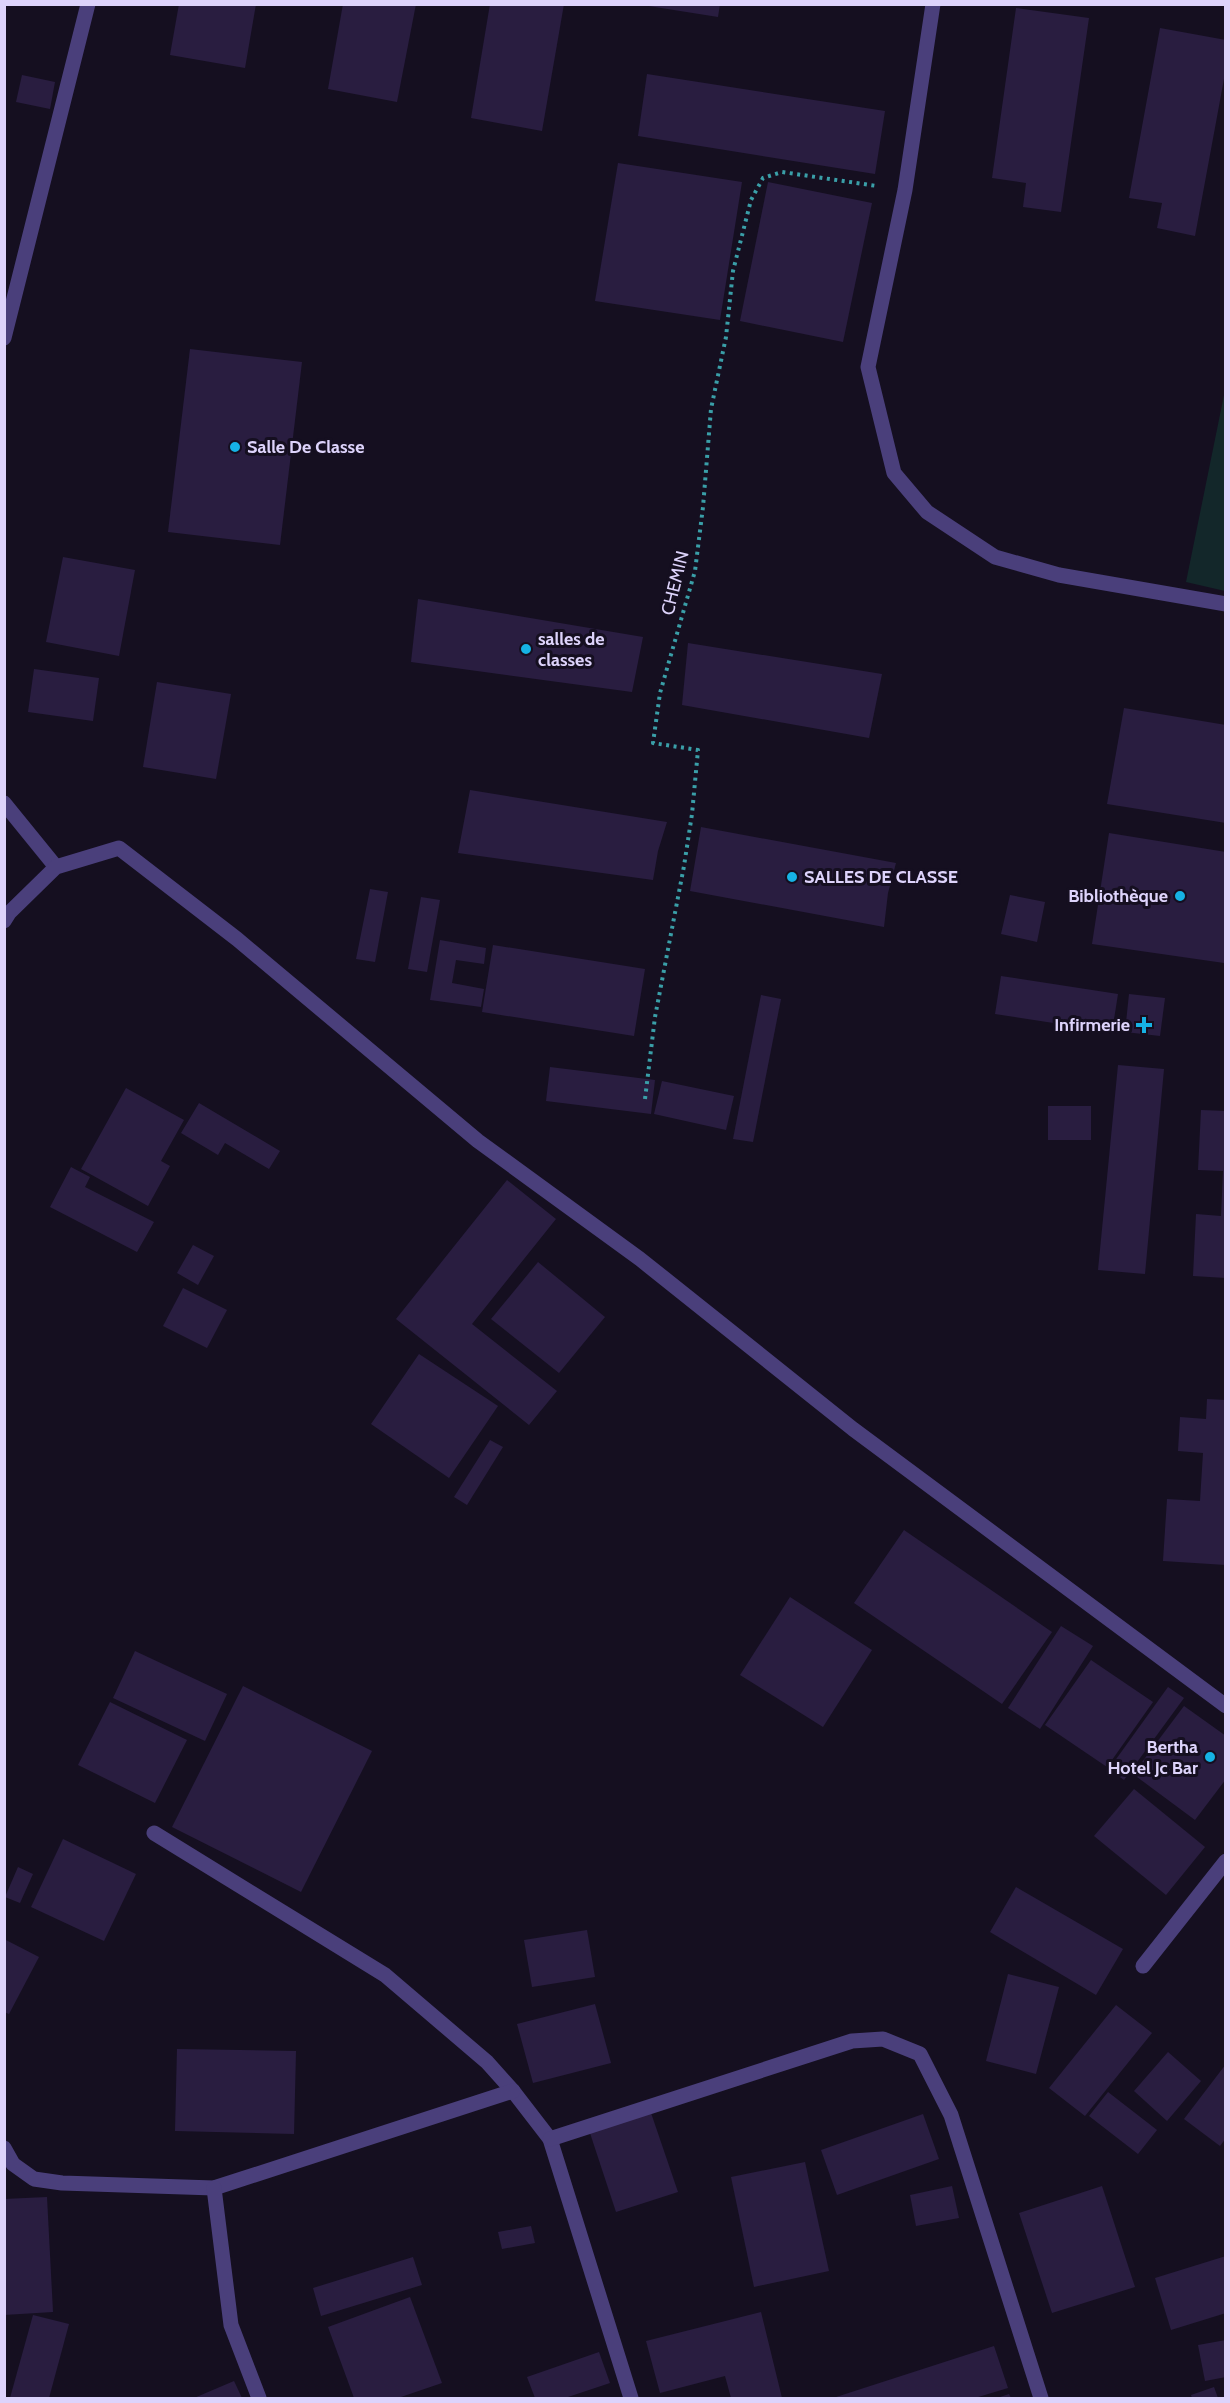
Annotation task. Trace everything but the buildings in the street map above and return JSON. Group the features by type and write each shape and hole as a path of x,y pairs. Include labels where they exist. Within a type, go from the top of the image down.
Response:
{"street":[{"path":"4,338 88,4"},
{"path":"933,4 905,190 868,368 894,473 927,512 995,557 1059,575 1226,604"},
{"path":"4,803 56,867"},
{"path":"4,921 9,913 56,867 119,848 237,939 478,1141 640,1259 853,1429 1226,1706"},
{"path":"154,1833 385,1975 488,2062 513,2091 550,2139 631,2398"},
{"path":"1143,1966 1226,1861"},
{"path":"550,2139 852,2041 884,2039 920,2054 951,2115 1041,2398"},
{"path":"4,2148 13,2164 34,2179 62,2183 214,2188 513,2091"},
{"path":"214,2188 231,2325 259,2398"}],"path":[{"name":"CHEMIN","path":"645,1099 657,1007 687,845 698,750 653,743 660,693 694,571 703,507 711,409 726,337 733,271 752,200 763,178 782,172 905,190"}],"green space":[{"path":"1225,390 1226,591 1186,582"}],"place":[{"name":"Salle De Classe","path":"235,447"},
{"name":"salles de classes","path":"526,649"},
{"name":"SALLES DE CLASSE","path":"792,877"},
{"name":"Bibliothèque","path":"1180,896"},
{"name":"Infirmerie","path":"1144,1025"},
{"name":"Bertha Hotel Jc Bar","path":"1210,1757"}]}
